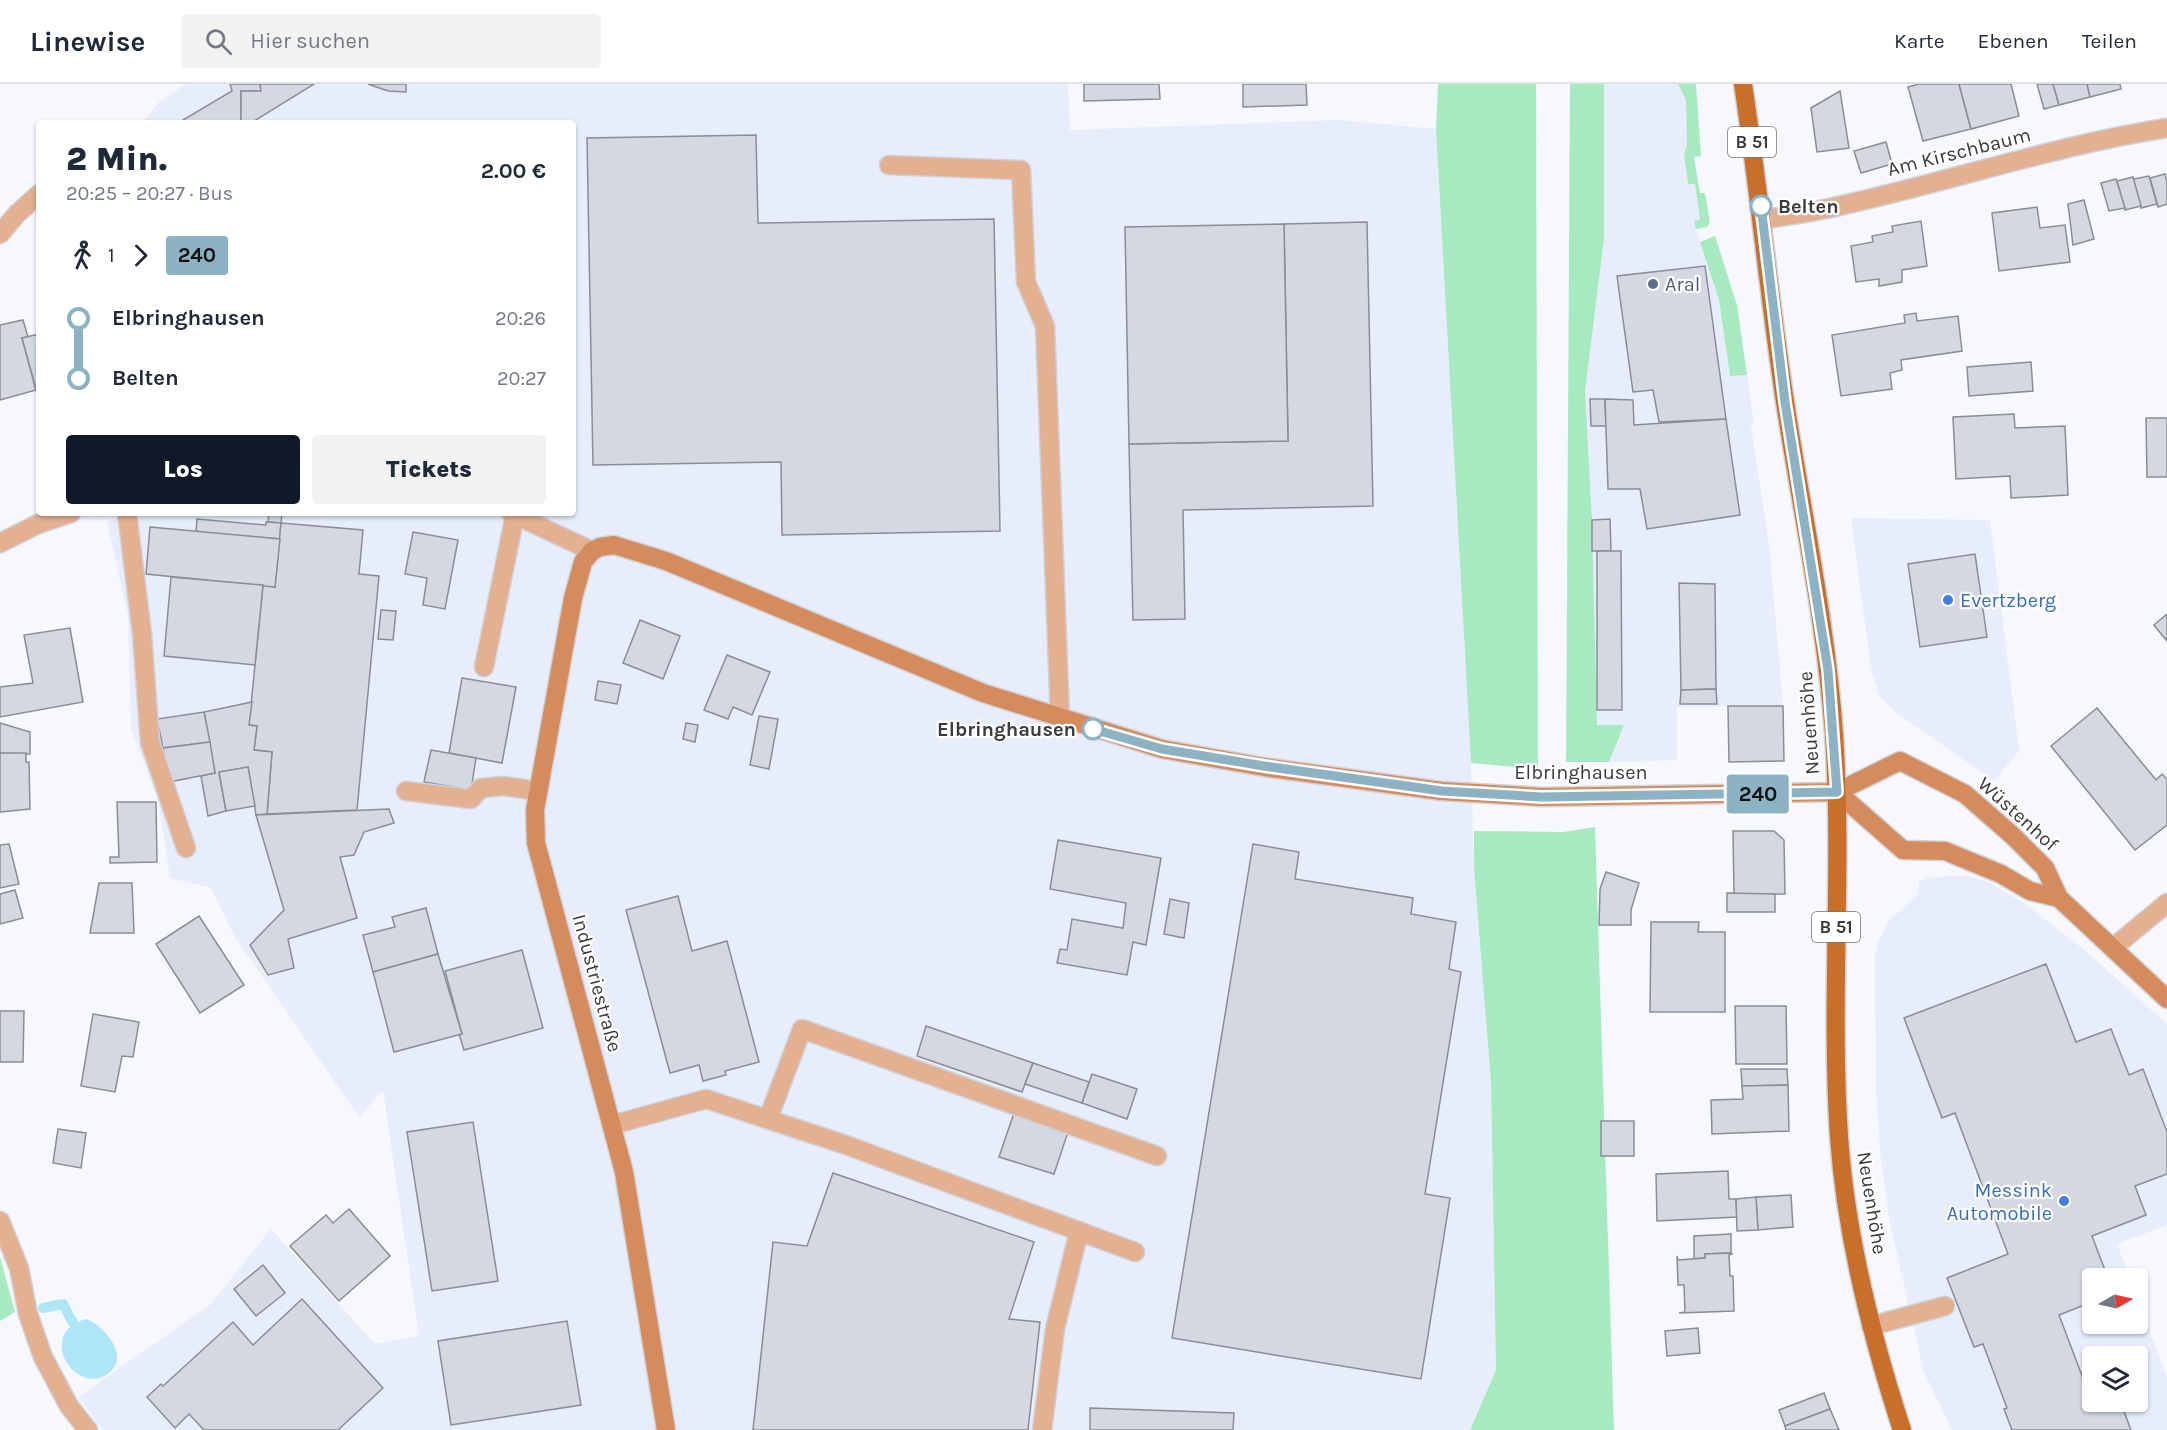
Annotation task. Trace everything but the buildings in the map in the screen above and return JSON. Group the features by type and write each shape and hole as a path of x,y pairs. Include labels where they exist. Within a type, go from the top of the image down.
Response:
{"main road":[{"name":"Neuenhöhe","path":"1743,84 1785,402 1827,658 1837,792 1835,979 1839,1138 1850,1231 1871,1326 1902,1430"}],"street":[{"name":"Am Kirschbaum","path":"1762,220 1842,206 2042,154 2140,131 2167,128 2167,118"},
{"path":"889,165 1021,170 1026,282 1045,326 1060,718"},
{"path":"0,234 36,197"},
{"path":"0,543 38,524 62,516"},
{"path":"127,516 142,634 150,742 186,848"},
{"path":"484,667 513,516"},
{"path":"517,516 592,551"},
{"name":"Elbringhausen","path":"592,551 614,545 666,561 983,693 1162,749 1442,791 1541,797 1837,792"},
{"name":"Industriestraße","path":"592,551 586,556 580,570 573,598 535,810 536,843 624,1172 633,1216 666,1430"},
{"name":"Wüstenhof","path":"2059,898 2030,891 2001,874 1945,851 1903,850 1837,792 1900,761 1965,794 2045,868 2059,898 2167,999"},
{"path":"406,791 471,799 481,788 503,786 538,791"},
{"path":"2114,947 2167,903"},
{"path":"768,1119 802,1029 1157,1156"},
{"path":"612,1125 706,1099 846,1145 1135,1252"},
{"path":"0,1221 4,1238 19,1269 28,1314 43,1357 69,1406 88,1430"},
{"path":"1042,1430 1055,1329 1079,1232"},
{"path":"1871,1326 1945,1306"}],"shaded area":[{"path":"186,84 1068,84 1070,130 1340,120 1436,129 1471,763 1474,869 1491,1083 1496,1370 1470,1430 103,1430 78,1397 211,1304 271,1229 375,1344 419,1336 383,1090 359,1117 235,937 211,888 170,878 159,804 131,728 128,616 107,522 124,516 576,516 576,120 144,120 159,102"},
{"path":"1604,84 1678,84 1686,100 1687,145 1684,154 1688,184 1695,184 1700,220 1694,222 1719,300 1730,376 1747,375 1754,424 1751,426 1769,544 1783,706 1677,707 1677,760 1609,762 1624,726 1597,725 1592,520 1585,392 1604,239"},
{"path":"1851,518 1990,520 2019,751 1994,781 1894,711 1879,696 1871,668"},
{"path":"1962,875 1988,882 2027,905 2082,948 2167,1024 2167,1225 2117,1244 2126,1268 2082,1268 2082,1334 2148,1334 2148,1326 2167,1378 2167,1430 1952,1430 1924,1372 1890,1223 1881,1161 1876,1088 1875,958 1878,943 1888,922 1918,894 1919,882 1928,878"}],"green space":[{"path":"1438,84 1536,84 1538,769 1471,763 1436,129"},
{"path":"1570,84 1604,84 1604,239 1585,392 1592,520 1597,725 1624,725 1609,762 1566,762"},
{"path":"1678,84 1696,84 1701,156 1694,157 1700,193 1705,193 1710,222 1707,227 1696,229 1694,221 1700,220 1695,184 1688,184 1684,154 1687,145 1686,100"},
{"path":"1715,236 1737,305 1747,375 1730,376 1719,300 1700,242"},
{"path":"1595,827 1614,1430 1470,1430 1496,1370 1491,1083 1474,869 1474,831 1563,832"},
{"path":"0,1257 15,1312 0,1321"}],"water":[{"path":"86,1319 99,1327 111,1340 117,1356 112,1370 99,1378 87,1378 75,1372 67,1362 62,1350 63,1338 70,1327"}],"waterway":[{"path":"43,1308 63,1304 73,1323"}],"bus line":[{"name":"240","path":"1093,729 1162,749 1442,791 1541,797 1837,792 1828,670 1785,402 1761,206"}],"place":[{"name":"Belten","path":"1761,206"},
{"name":"Aral","path":"1653,284"},
{"name":"Evertzberg","path":"1948,600"},
{"name":"Elbringhausen","path":"1093,729"},
{"name":"Messink Automobile","path":"2064,1201"}]}
